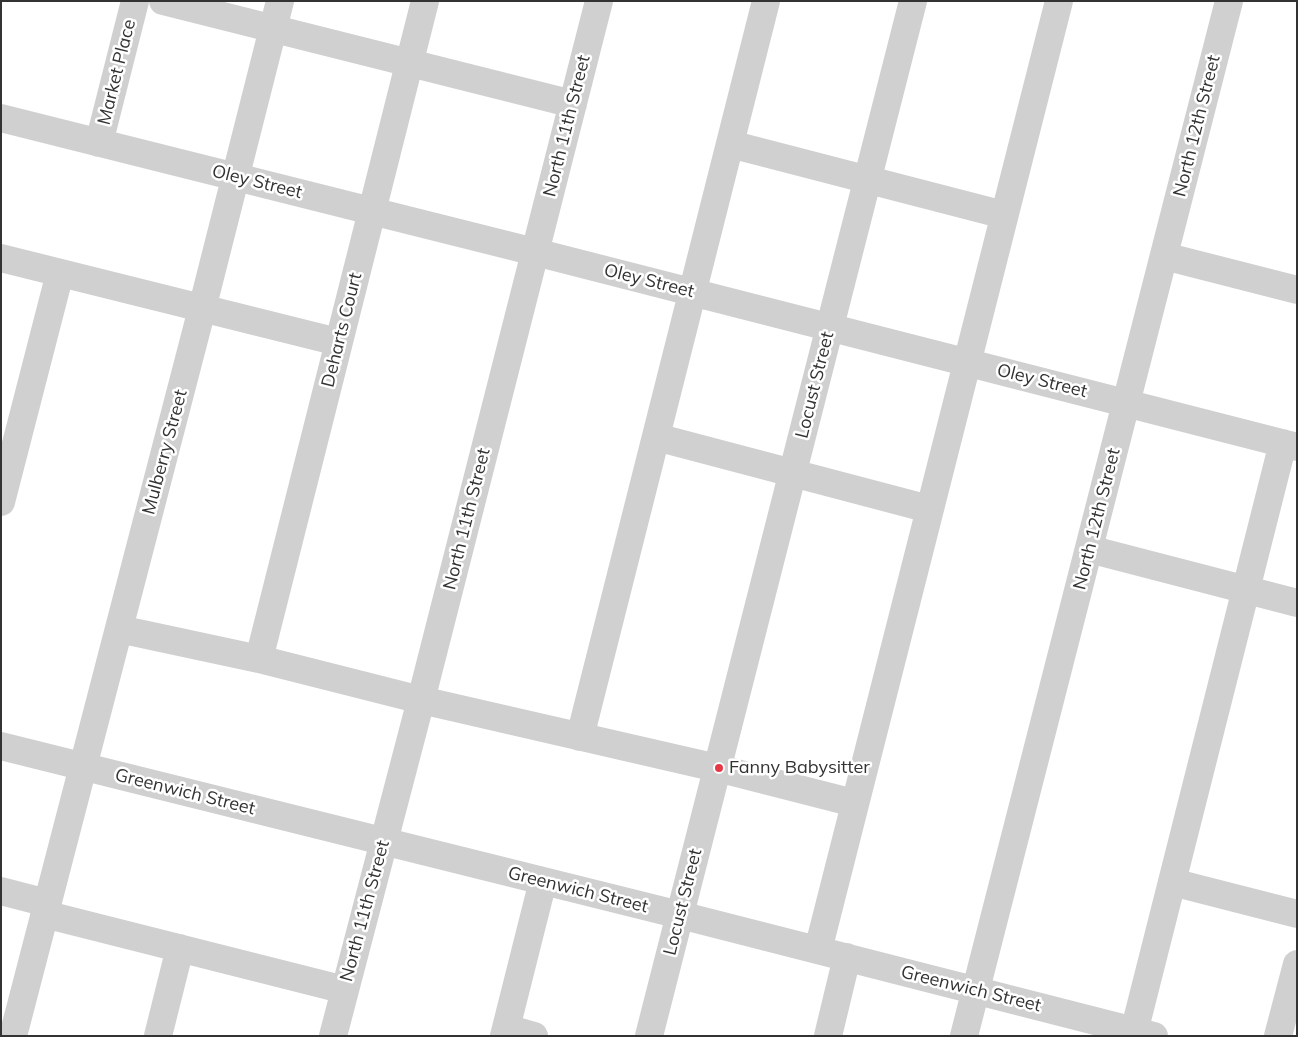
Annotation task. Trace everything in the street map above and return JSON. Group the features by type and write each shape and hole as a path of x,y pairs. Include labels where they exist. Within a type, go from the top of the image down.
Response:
{"street":[{"name":"Market Place","path":"99,143 135,1"},
{"path":"163,1 573,104"},
{"name":"Mulberry Street","path":"13,1036 280,1"},
{"name":"Deharts Court","path":"259,659 425,1"},
{"name":"North 11th Street","path":"333,1036 598,1"},
{"path":"580,736 766,1"},
{"name":"Locust Street","path":"649,1036 913,1"},
{"path":"818,950 1059,1"},
{"name":"North 12th Street","path":"964,1036 1229,1"},
{"name":"Oley Street","path":"1,118 1290,445"},
{"path":"730,144 1004,215"},
{"path":"1164,256 1297,290"},
{"path":"1,258 338,342"},
{"path":"1,502 60,273"},
{"path":"656,438 929,509"},
{"path":"1141,1034 1172,882 1246,590 1290,445"},
{"path":"1089,549 1297,603"},
{"path":"119,629 259,659 420,700 718,768 854,803"},
{"name":"Greenwich Street","path":"1,746 847,957 1141,1034"},
{"path":"534,1036 505,1032 543,881"},
{"path":"1172,882 1297,914"},
{"path":"1,891 45,908 180,948 345,990"},
{"path":"158,1036 180,948"},
{"path":"828,1036 847,957"},
{"path":"1278,1036 1297,964"}],"place":[{"name":"Fanny Babysitter","path":"719,768"}]}
